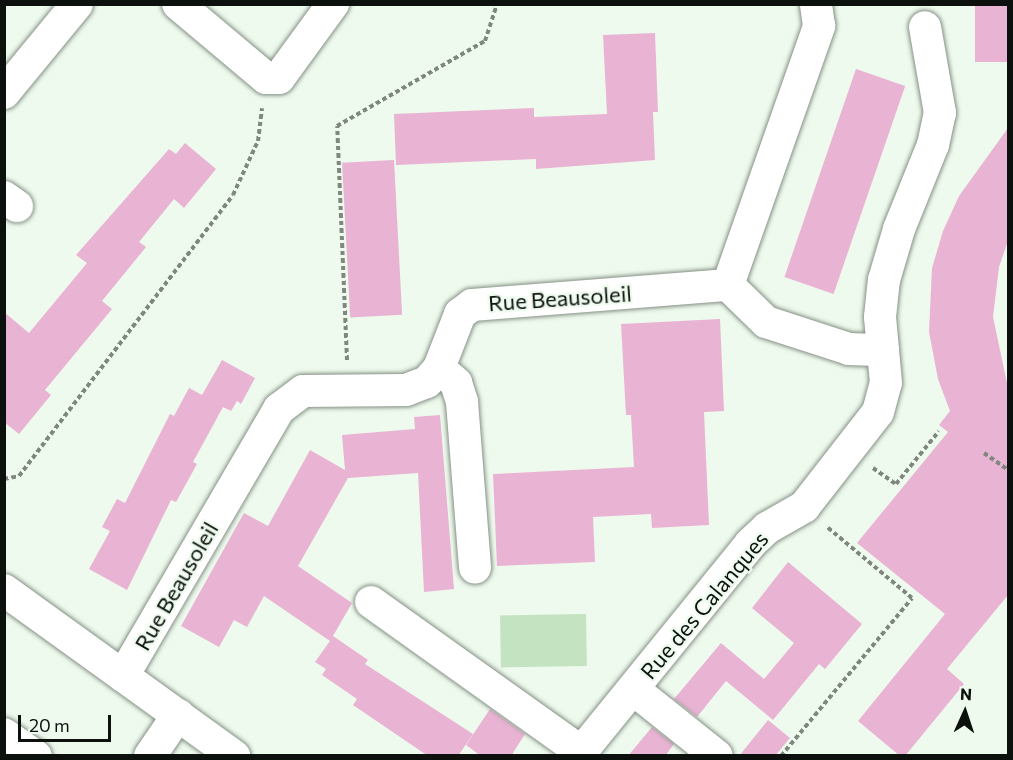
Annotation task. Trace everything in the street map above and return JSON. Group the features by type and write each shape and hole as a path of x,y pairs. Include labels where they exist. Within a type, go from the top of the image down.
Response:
{"street":[{"path":"4,93 77,4"},
{"path":"179,5 266,78 279,78 333,4"},
{"path":"816,4 819,26 728,285 766,322 849,349 883,350"},
{"name":"Rue des Calanques","path":"371,602 579,754 750,544 767,528 804,507 878,412 886,383 880,316 884,280 899,229 939,129 940,113 925,27"},
{"name":"Rue Beausoleil","path":"123,676 279,409 303,391 405,390 427,382 439,368 460,314 472,305 728,285"},
{"path":"439,368 456,383 462,402 475,567"},
{"path":"4,590 234,756"},
{"path":"633,689 717,756"},
{"path":"150,756 178,715"},
{"path":"4,735 36,756"}],"path":[{"path":"349,391 337,126 485,40 497,4"},
{"path":"4,479 18,476 233,195 258,141 266,78"},
{"path":"849,450 896,484 939,431"},
{"path":"984,453 1008,470"},
{"path":"781,756 912,598 804,507"}],"green space":[{"path":"586,614 587,666 501,667 500,616"}],"building":[{"path":"975,4 1008,4 1008,62 975,62"},
{"path":"655,33 658,112 653,112 655,160 536,169 536,159 396,165 394,114 534,108 534,117 607,114 603,35"},
{"path":"856,69 905,86 834,294 784,277"},
{"path":"1008,128 1008,241 999,267 993,317 1008,388 1008,595 947,669 964,684 905,756 900,756 858,721 945,614 857,543 948,432 939,425 950,411 938,379 929,332 932,268 943,231 959,196"},
{"path":"185,143 216,169 184,208 174,199 139,242 146,247 102,301 112,309 45,390 51,395 19,434 4,422 4,312 29,333 87,263 76,255 169,149 176,154"},
{"path":"394,160 402,315 350,318 342,163"},
{"path":"720,319 724,411 704,412 709,525 652,528 651,514 593,517 595,562 497,566 493,474 634,467 631,415 626,415 621,324"},
{"path":"222,360 255,378 241,404 237,401 231,411 223,407 193,462 197,464 176,502 171,500 127,590 89,569 110,531 102,527 117,499 125,503 170,414 174,416 189,388 202,395"},
{"path":"440,415 454,589 424,592 418,473 348,478 298,566 352,603 333,636 368,660 365,664 473,734 458,756 428,756 353,705 357,699 322,675 326,669 315,662 330,641 264,596 247,627 234,620 219,647 181,626 244,513 268,526 310,450 345,470 342,435 415,429 414,417"},
{"path":"788,562 862,624 825,669 819,664 773,720 726,681 697,717 674,699 721,643 764,679 794,643 752,608"},
{"path":"490,709 525,734 511,756 481,756 466,745"},
{"path":"768,720 790,738 775,756 739,756"},
{"path":"652,727 674,744 665,756 628,756"}]}
